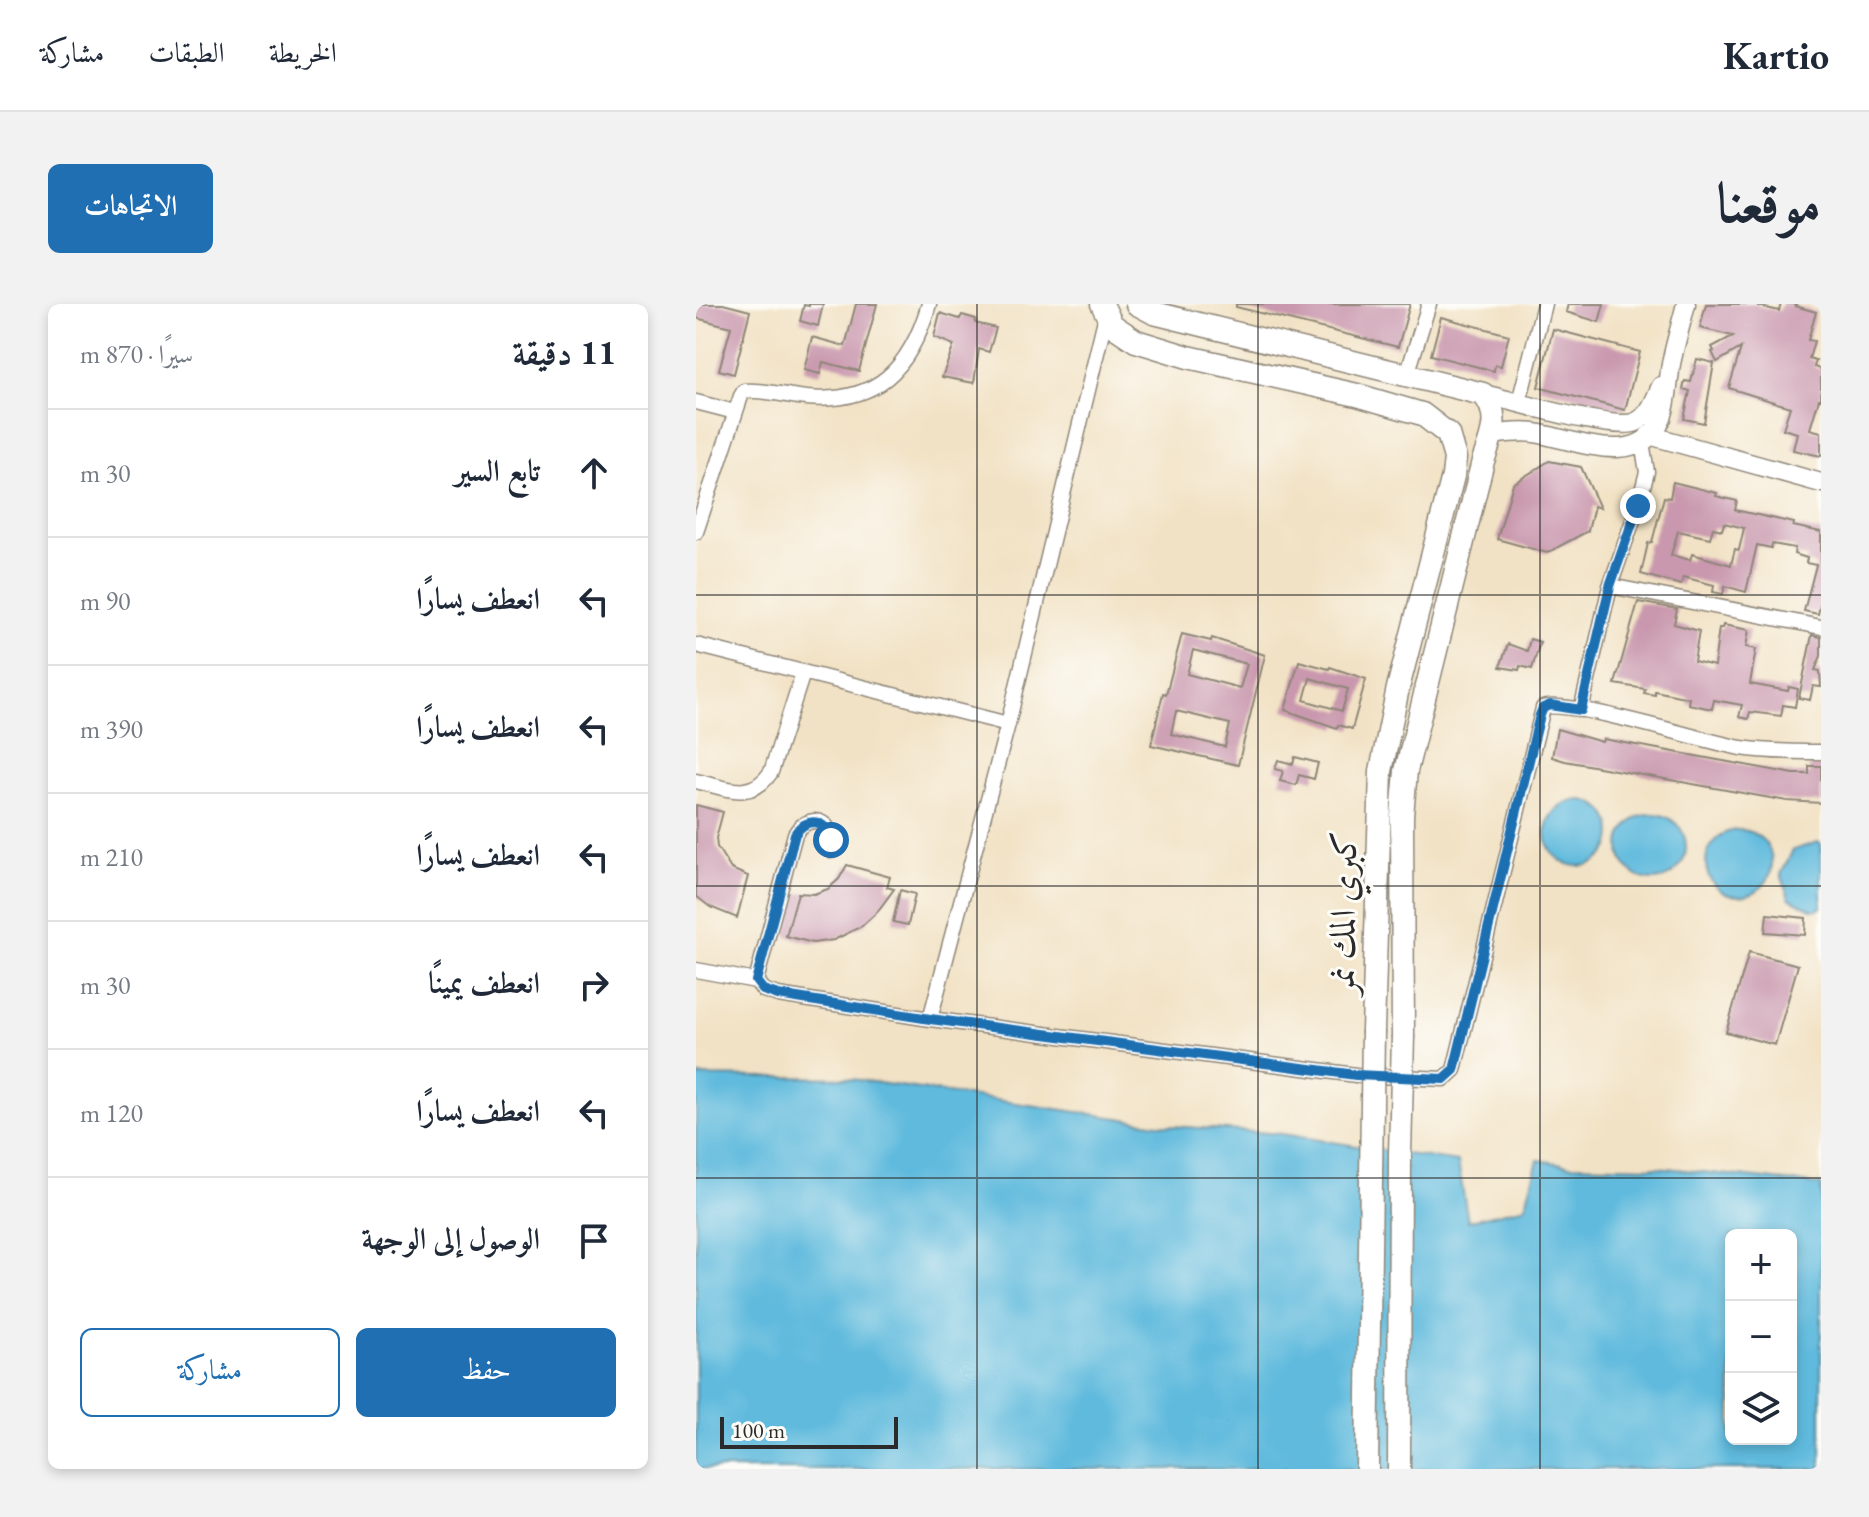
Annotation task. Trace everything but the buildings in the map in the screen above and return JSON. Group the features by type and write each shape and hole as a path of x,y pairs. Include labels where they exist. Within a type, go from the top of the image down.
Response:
{"highway":[{"path":"1137,304 1154,313 1483,394 1494,412 1492,435"},
{"path":"1102,307 1121,333 1136,341 1200,360 1390,405 1433,420"},
{"path":"1433,420 1429,410 1431,398 1438,389 1448,384"},
{"name":"كبري المك نمر","path":"1367,1469 1379,806 1385,746 1454,468 1455,458 1448,434 1433,420"},
{"name":"كبري المك نمر","path":"1399,1469 1402,816 1406,771 1492,435"}],"street":[{"path":"696,532 744,391 811,399 843,397 871,389 892,376 906,357 922,327 929,304"},
{"path":"1407,375 1429,304"},
{"path":"1519,402 1544,304"},
{"path":"1581,710 1610,586 1647,472 1646,438 1662,417 1671,362 1686,304"},
{"path":"930,1019 1008,724 1102,307"},
{"path":"1483,394 1626,425 1646,415 1671,362"},
{"path":"696,402 735,412"},
{"path":"1492,435 1537,433 1613,449 1646,438 1821,483"},
{"path":"1610,586 1821,627"},
{"path":"696,645 1008,724"},
{"path":"696,781 752,791 763,785 771,772 803,673"},
{"path":"696,970 756,981 763,990 778,995 930,1019 1356,1075 1444,1079 1454,1070 1543,708 1550,705 1581,710 1740,748 1821,751"},
{"path":"756,981 795,834 801,825 810,821 821,823 829,830 832,851"}],"water":[{"path":"1579,800 1602,810 1612,833 1602,856 1579,866 1556,856 1546,833 1556,810"},
{"path":"1653,814 1676,824 1686,847 1676,870 1653,880 1630,870 1620,847 1630,824"},
{"path":"1739,830 1762,840 1772,863 1762,886 1739,896 1716,886 1706,863 1716,840"},
{"path":"1818,842 1821,844 1821,908 1813,910 1789,898 1781,874 1793,850"},
{"path":"696,1076 845,1078 1173,1126 1282,1134 1458,1162 1468,1221 1525,1207 1538,1160 1570,1165 1658,1167 1821,1185 1821,1469 696,1469"}],"route":[{"path":"831,840 829,830 821,823 810,821 801,825 795,834 756,981 763,990 810,1002 1356,1075 1444,1079 1454,1070 1540,715 1543,708 1550,705 1581,710 1610,586 1638,506"}]}
